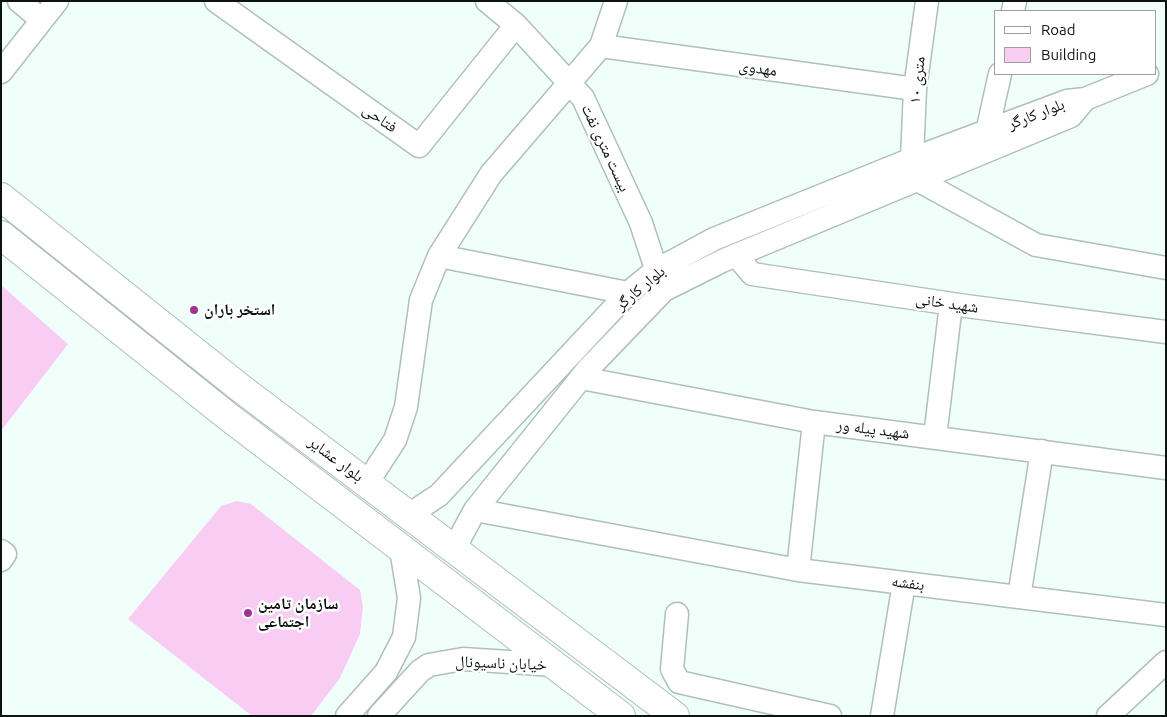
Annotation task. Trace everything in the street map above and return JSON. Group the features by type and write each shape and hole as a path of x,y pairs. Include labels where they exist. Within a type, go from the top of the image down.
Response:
{"main road":[{"name":"بلوار عشایر","path":"1,197 235,383 675,716"},
{"name":"بلوار عشایر","path":"1,235 226,415 621,716"}],"street":[{"path":"19,1 42,20"},
{"path":"1,72 57,1"},
{"name":"فتاحی","path":"216,1 419,146 516,25"},
{"name":"بیست متری نفت","path":"487,1 516,25 583,98 640,223 660,281"},
{"path":"367,483 395,440 406,407 421,300 439,256 491,174 601,46 616,1"},
{"name":"۱۰ متری","path":"914,169 915,89 927,1"},
{"name":"مهدوی","path":"601,46 915,89"},
{"path":"987,132 1000,75"},
{"path":"1085,99 1145,75"},
{"name":"بلوار کارگر","path":"409,515 439,495 628,293 736,256 987,132 1066,101 1085,99"},
{"name":"بلوار کارگر","path":"454,548 475,510 660,281 714,239 1071,116 1085,99"},
{"path":"914,169 1036,245 1166,268"},
{"path":"439,256 628,293"},
{"name":"شهید خانی","path":"736,256 752,274 951,304 1166,332"},
{"path":"935,437 951,304"},
{"name":"شهید پیله ور","path":"581,378 814,422 1166,468"},
{"path":"798,570 814,422"},
{"path":"1019,597 1042,451"},
{"name":"بنفشه","path":"475,510 798,570 1166,615"},
{"path":"347,716 386,672 404,637 409,598 401,549"},
{"path":"1,552 4,554 1,560"},
{"path":"882,716 904,583"},
{"path":"677,614 672,669 680,682 830,716"},
{"name":"خیابان ناسیونال","path":"379,716 420,671 429,665 463,659 555,665"},
{"path":"1108,716 1166,662"}],"building":[{"path":"1,285 68,344 1,431"},
{"name":"سازمان تامین اجتماعی","path":"236,501 251,504 360,590 363,607 360,634 340,678 311,716 252,716 128,619 221,506"}],"place":[{"name":"استخر باران","path":"194,310"},
{"name":"سازمان تامین اجتماعی","path":"248,613"}]}
